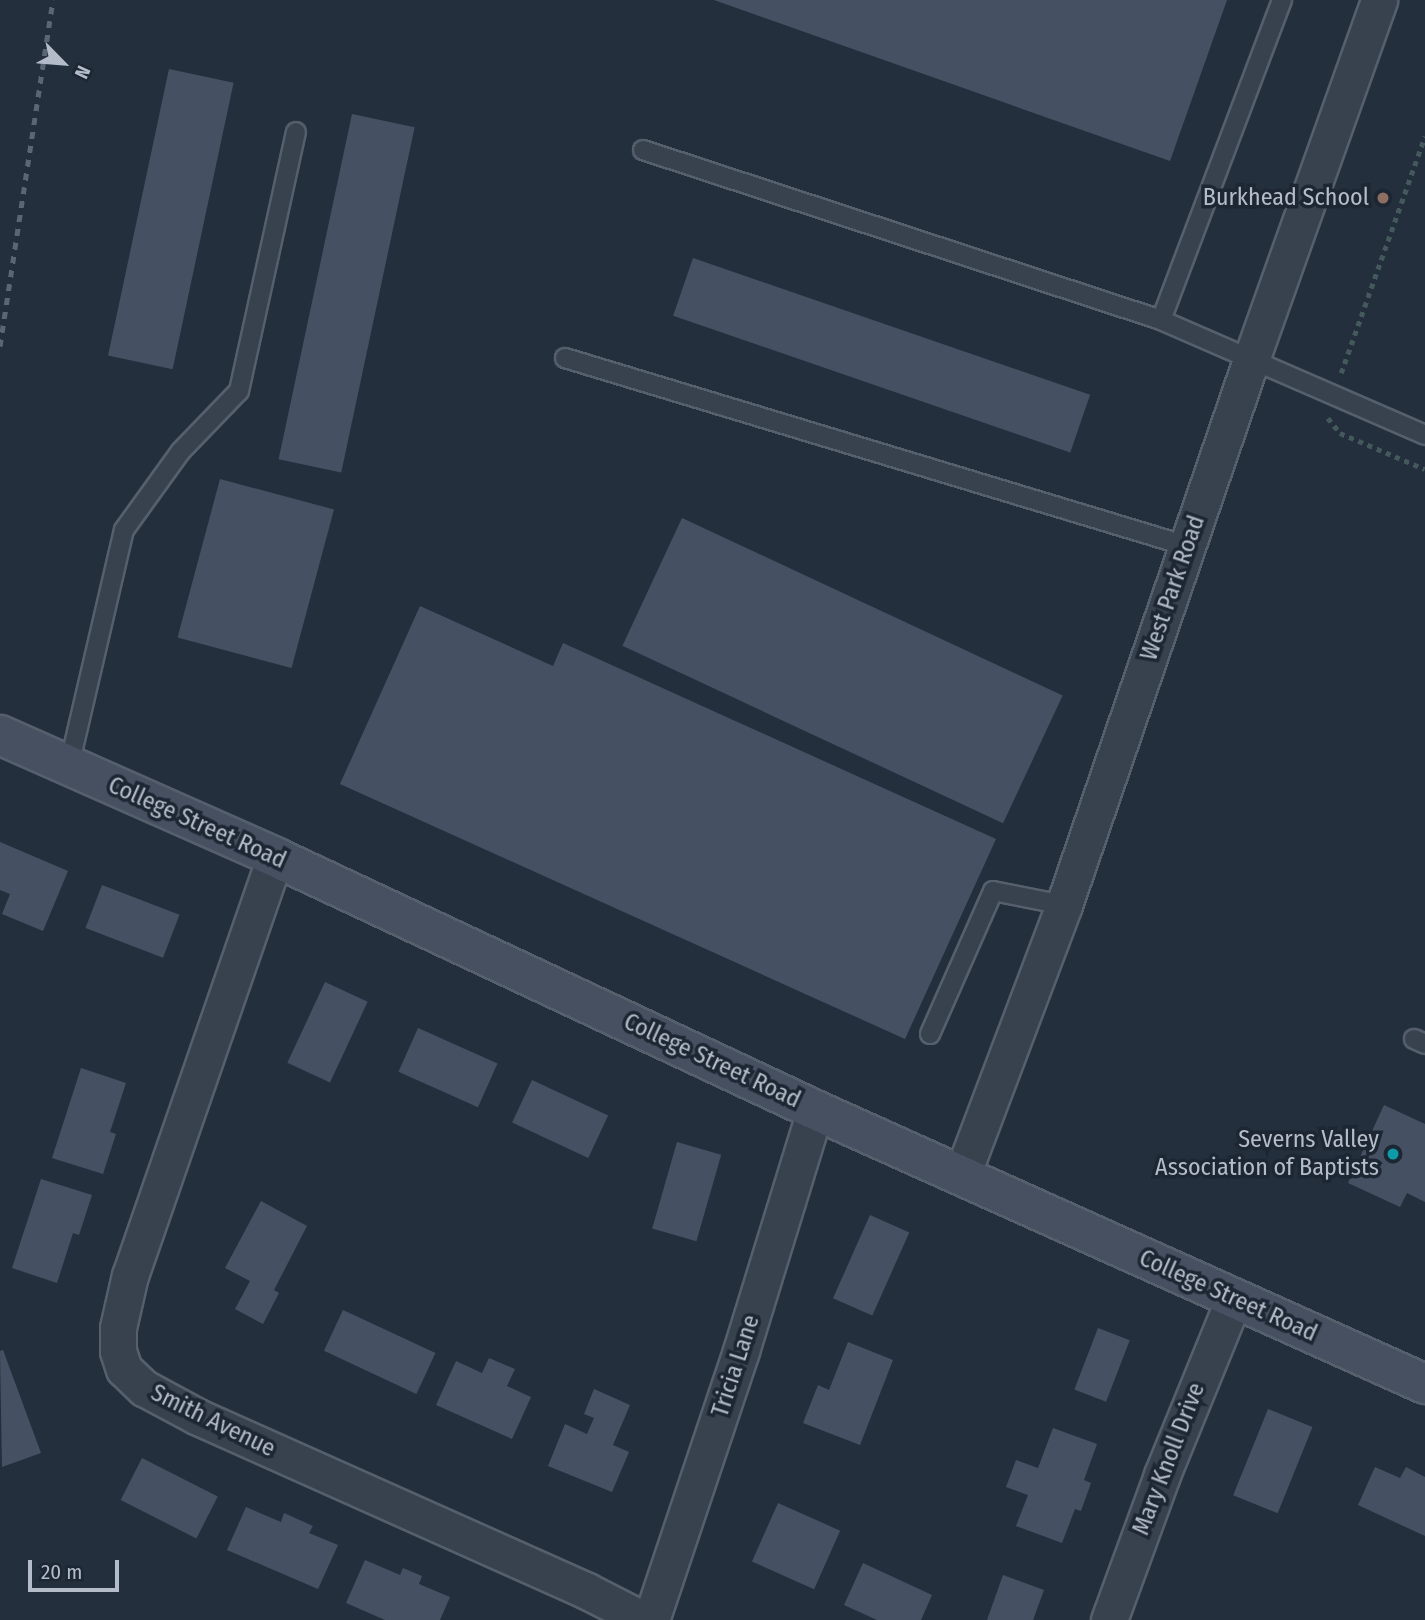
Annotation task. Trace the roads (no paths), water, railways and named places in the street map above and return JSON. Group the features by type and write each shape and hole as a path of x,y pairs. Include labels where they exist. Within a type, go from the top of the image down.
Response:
{"street":[{"name":"West Park Road","path":"962,1175 1064,905 1251,360 1379,0"},
{"name":"College Street Road","path":"0,735 275,857 815,1110 1425,1384"},
{"name":"Smith Avenue","path":"275,857 130,1275 118,1328 118,1351 124,1369 144,1388 198,1417 587,1591 644,1620"},
{"name":"Tricia Lane","path":"652,1620 741,1351 815,1110"},
{"name":"Mary Knoll Drive","path":"1109,1620 1162,1475 1234,1299"}],"lane":[{"path":"1161,320 1282,0"},
{"path":"69,766 124,530 181,451 239,391 296,132"},
{"path":"643,150 1161,320 1425,435"},
{"path":"565,358 1187,546"},
{"path":"930,1034 993,891 1064,905"}],"railway":[{"path":"0,346 53,0"}],"place":[{"name":"Burkhead School","path":"1383,198"},
{"name":"Severns Valley Association of Baptists","path":"1393,1154"}]}
